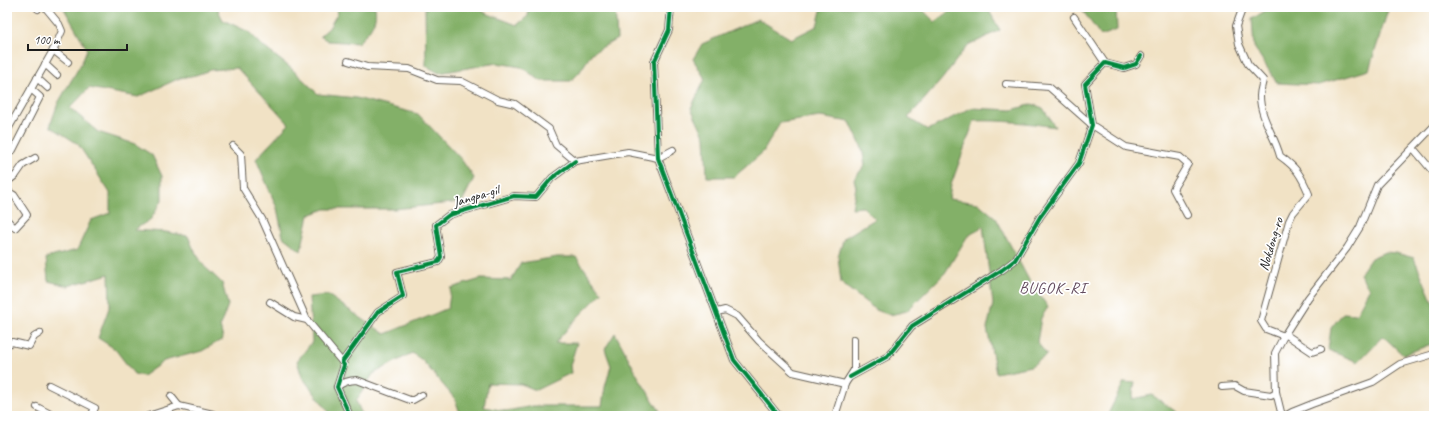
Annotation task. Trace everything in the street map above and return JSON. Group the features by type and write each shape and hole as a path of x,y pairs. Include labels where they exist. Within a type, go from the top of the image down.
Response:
{"street":[{"path":"7,131 53,50 62,31 45,7"},
{"path":"671,7 668,30 654,62 658,158 734,360 779,416"},
{"name":"Nokdong-ro","path":"1243,7 1236,26 1239,44 1248,64 1263,80 1260,97 1268,129 1278,145 1280,156 1295,167 1309,194 1293,213 1289,221 1261,320 1266,329 1285,335 1312,352 1321,349"},
{"path":"1074,17 1105,63 1124,68 1136,64 1141,56"},
{"path":"53,50 68,62"},
{"path":"348,61 367,67 409,69 437,80 461,81 498,100 515,104 549,129 556,145 575,161 628,152 658,158 673,150"},
{"path":"850,377 888,356 912,326 1002,270 1015,260 1040,217 1079,163 1092,125 1085,84 1105,63"},
{"path":"45,64 57,75"},
{"path":"37,78 48,88"},
{"path":"1006,84 1049,87 1092,125 1126,146 1180,157 1188,164 1173,189 1187,215"},
{"path":"14,150 40,97 31,89"},
{"path":"1282,416 1276,392 1275,353 1308,298 1347,248 1360,227 1377,185 1434,126"},
{"path":"233,146 241,154 243,188 262,220 307,320 342,362"},
{"path":"1413,148 1434,173"},
{"path":"7,182 16,175 23,165 35,158"},
{"name":"Jangpa-gil","path":"337,387 344,365 342,362 378,312 403,296 397,272 438,262 441,258 436,225 449,215 514,196 536,197 552,178 575,161"},
{"path":"1427,165 1434,163"},
{"path":"7,191 14,195 27,215 15,228 7,220"},
{"path":"270,302 294,317 307,320"},
{"path":"717,312 725,310 737,316 759,341 793,372 845,384"},
{"path":"7,344 12,342 29,346 34,337 40,333"},
{"path":"835,416 845,384 854,370 854,339"},
{"path":"1285,416 1298,409 1374,382 1400,364 1434,354"},
{"path":"350,416 337,387 342,383 352,380 357,380 410,400 414,400 422,395"},
{"path":"49,385 95,408 91,416"},
{"path":"1222,387 1235,386 1244,391 1271,395 1276,392"},
{"path":"171,396 179,406"},
{"path":"148,416 159,415 179,406 207,412 217,416"},
{"path":"37,407 54,416"}],"green space":[{"path":"63,7 169,7 174,10 185,7 219,7 218,10 223,20 249,32 265,48 292,69 318,94 356,98 418,114 461,159 474,178 462,202 394,209 325,209 309,215 301,251 283,237 277,208 256,159 289,124 237,68 210,70 196,75 180,78 138,97 89,88 70,108 98,132 135,144 152,155 162,176 162,200 151,219 134,230 166,232 188,236 194,250 204,266 222,283 228,305 220,326 223,339 202,351 164,361 143,376 134,374 115,349 98,338 110,305 109,274 68,286 48,281 46,258 77,250 91,220 110,213 110,193 78,144 50,126 58,103 81,64 87,49"},
{"path":"334,7 375,7 376,13 374,23 358,43 328,41 320,36 329,28 338,12"},
{"path":"425,7 483,7 483,12 517,25 528,16 529,7 615,7 617,39 592,53 579,73 571,81 541,81 521,67 497,63 439,73 426,66"},
{"path":"822,7 920,7 935,22 956,7 988,9 1000,30 966,47 943,78 908,118 928,130 971,108 1012,110 1032,104 1043,108 1055,127 1015,122 974,121 951,185 949,199 978,203 996,218 1030,282 1048,307 1041,318 1037,342 1047,355 1031,366 996,373 987,328 993,304 983,226 967,237 945,273 907,311 890,315 876,310 841,283 838,256 844,238 875,219 863,207 852,208 856,187 854,179 865,165 862,148 850,122 820,117 780,123 763,152 734,177 707,177 705,137 691,108 705,79 693,59 702,44 758,19 791,39 817,26"},
{"path":"1080,7 1116,7 1117,30 1101,36"},
{"path":"1271,7 1389,7 1369,70 1319,85 1277,83 1254,47 1252,19"},
{"path":"1385,252 1396,253 1414,258 1434,305 1434,343 1403,355 1383,336 1358,362 1328,350 1331,328 1343,313 1356,314 1369,289 1360,274 1371,258"},
{"path":"557,257 576,257 602,293 555,343 577,343 570,365 571,373 536,390 521,384 488,383 484,407 506,411 533,406 602,406 605,387 611,366 605,349 615,333 640,380 663,416 461,416 455,399 422,360 412,353 373,374 356,401 362,414 361,416 330,416 329,412 302,377 297,361 312,342 309,297 328,295 385,334 448,308 451,288 481,279 511,280 521,263"},
{"path":"1124,382 1135,383 1132,399 1152,395 1182,416 1109,416 1109,412"}],"cycle path":[{"path":"671,7 669,30 654,62 658,158 734,360 779,416"},
{"path":"850,377 888,356 912,326 1002,270 1015,260 1040,217 1079,163 1092,125 1085,84 1105,63 1124,68 1136,64 1141,56"},
{"path":"350,416 337,387 344,365 342,362 378,312 403,296 397,272 438,262 441,257 436,225 449,215 514,196 536,197 552,178 575,161"}],"district":[{"name":"BUGOK-RI","path":"1053,288"}]}
